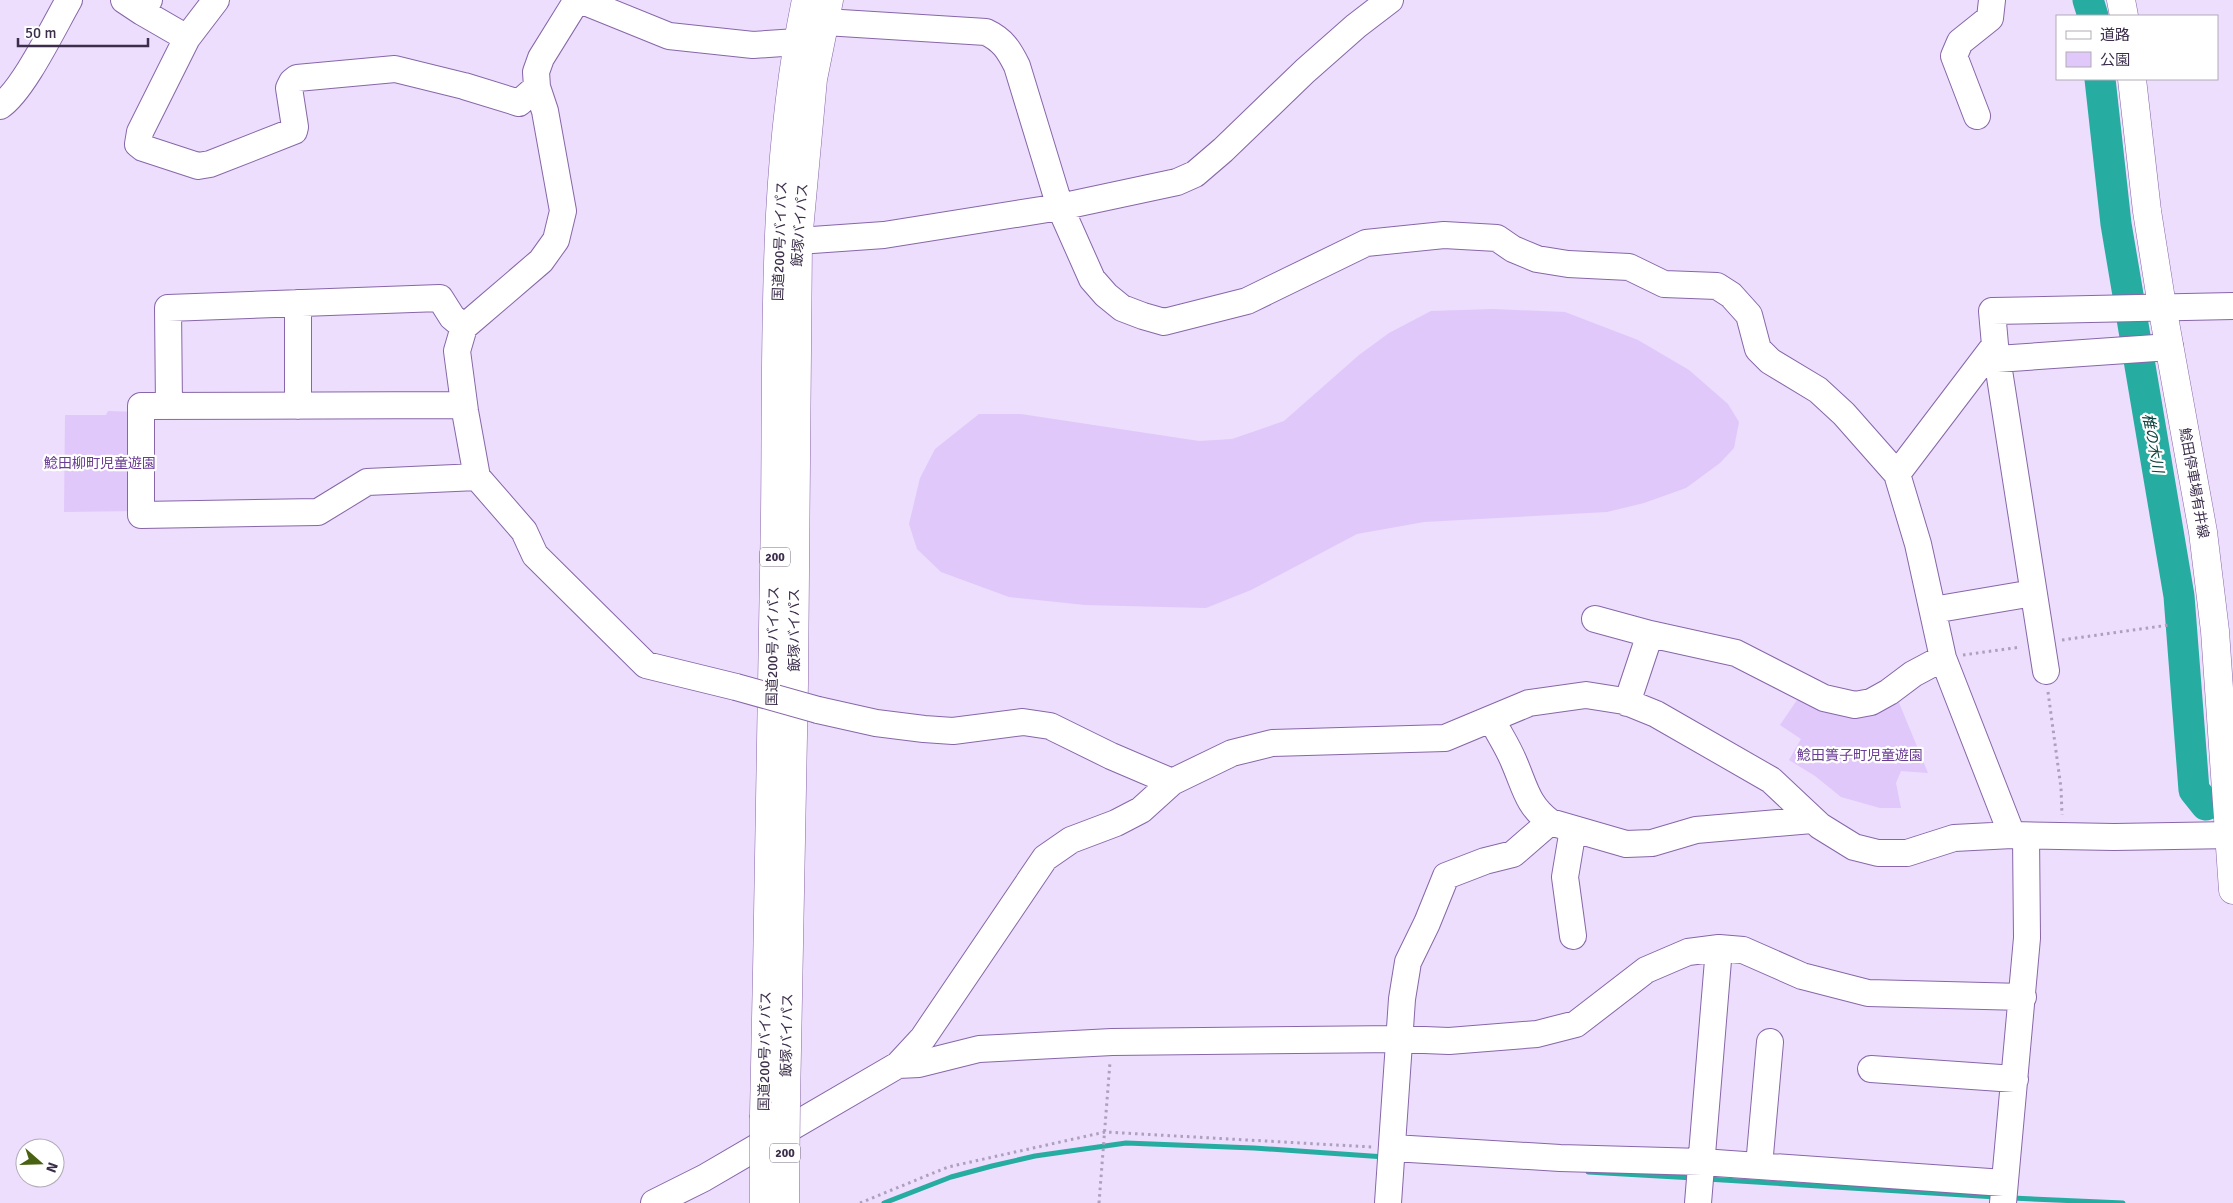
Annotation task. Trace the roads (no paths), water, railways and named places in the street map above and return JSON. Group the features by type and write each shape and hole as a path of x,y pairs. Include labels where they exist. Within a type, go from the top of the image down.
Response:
{"main road":[{"name":"国道200号バイパス","path":"764,1203 775,1109 774,597 778,241 786,130 797,42 806,0"},
{"path":"2121,0 2124,15"},
{"name":"飯塚バイパス","path":"785,1203 775,1109 794,683 798,241 813,78 827,11"},
{"name":"鯰田停車場有井線","path":"2132,80 2147,211 2205,550 2215,632 2231,835 2233,890"}],"street":[{"path":"0,106 9,100 36,58 69,0"},
{"path":"216,0 187,38 140,132 138,144 143,148 198,166 210,164 294,131 289,88 297,78 394,69 519,102 537,88"},
{"path":"1172,782 1111,756 1050,726 1024,722 953,731 876,723 818,710 646,665 535,556 524,531 477,477 464,405 457,351 464,327 541,261 556,240 563,211 545,111 537,88 536,72 541,58 578,0 669,36 753,45 797,42 827,11 986,32 1000,38 1017,66 1060,207 1092,279 1101,290 1122,308 1164,322 1247,301 1366,243 1444,235 1497,238 1513,249 1545,260 1568,264 1629,267 1650,279 1669,285 1717,286 1731,295 1748,315 1758,349 1770,361 1818,390 1844,414 1897,474 1918,544 1943,658 2019,836 2027,938 2023,997 2003,1193 1759,1166 1702,1162 1560,1158 1393,1148"},
{"path":"798,241 884,235 1060,207 1160,187 1196,174 1305,71 1356,26 1390,0"},
{"path":"1977,116 1954,56 1960,42 1990,18 1992,0"},
{"path":"138,4 187,38"},
{"path":"169,406 168,308 440,298 452,317 464,327"},
{"path":"298,303 298,406"},
{"path":"2046,671 1996,352 1992,311 2233,306"},
{"path":"1897,474 1996,352 2170,347"},
{"path":"464,405 141,406 141,516 318,512 367,482 477,477"},
{"path":"1932,610 2033,593"},
{"path":"1595,619 1736,654 1824,698 1855,705 1872,702 1913,674 1943,658"},
{"path":"1627,703 1650,634"},
{"path":"654,1203 704,1178 898,1065 923,1038 1045,858 1071,840 1116,823 1141,810 1172,782 1232,753 1272,743 1446,738 1529,703 1586,695 1627,703 1656,714 1771,780 1812,820 1854,847 1878,853 1907,852 1954,838 2231,835"},
{"path":"1492,720 1514,762 1524,791 1539,814 1562,826 1626,844 1652,843 1696,830 1812,820"},
{"path":"1562,826 1565,877 1573,936"},
{"path":"1388,1203 1402,999 1408,962 1427,923 1446,876 1485,861 1513,854 1562,826"},
{"path":"898,1065 919,1064 979,1049 1112,1042 1399,1039 1449,1042 1536,1034 1576,1024 1646,970 1688,952 1719,948 1743,950 1802,976 1868,993 2023,997"},
{"path":"1698,1203 1719,948"},
{"path":"1759,1166 1770,1042"},
{"path":"1871,1069 2014,1079"}],"waterway":[{"name":"椎の木川","path":"2088,0 2093,15"},
{"name":"椎の木川","path":"2100,80 2116,224 2179,596 2194,790 2206,805"},
{"path":"884,1203 951,1177 992,1166 1035,1156 1126,1143 1254,1148 1385,1157"},
{"path":"1588,1172 1694,1178"},
{"path":"1707,1179 1996,1197"},
{"path":"2012,1198 2123,1203"}],"park label":[{"name":"鯰田柳町児童遊園","path":"100,463"},
{"name":"鯰田簀子町児童遊園","path":"1860,755"}]}
